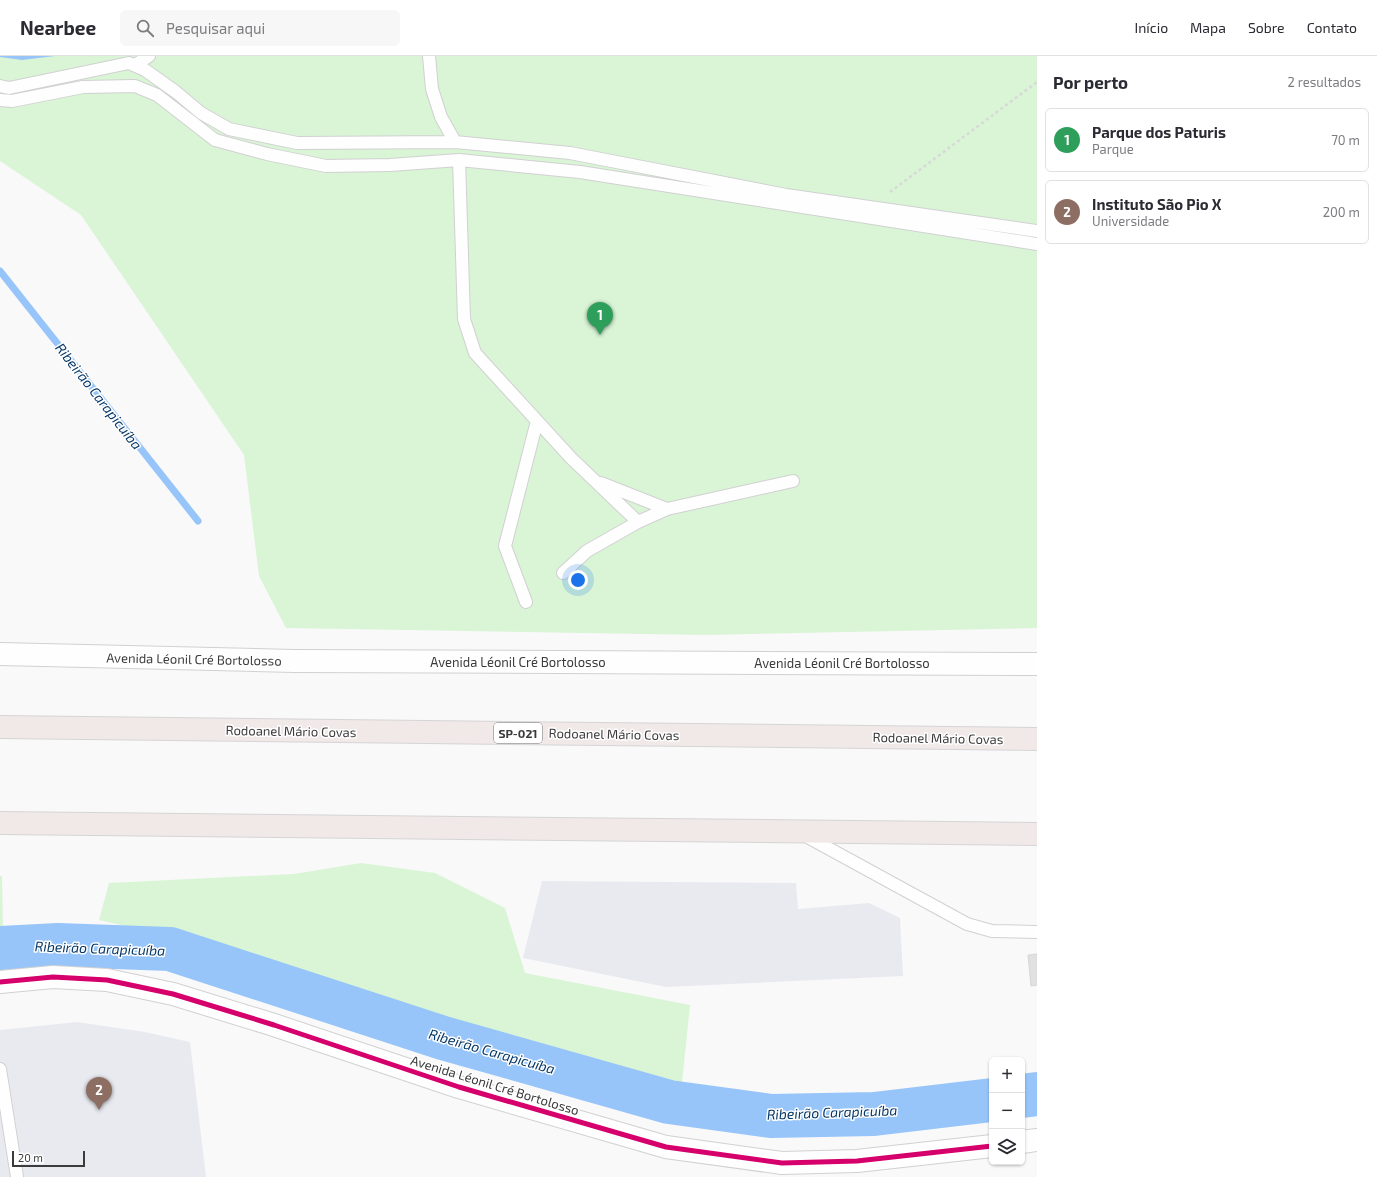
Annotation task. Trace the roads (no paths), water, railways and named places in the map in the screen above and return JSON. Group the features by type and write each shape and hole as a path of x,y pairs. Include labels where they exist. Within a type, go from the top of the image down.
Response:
{"highway":[{"name":"Rodoanel Mário Covas","path":"0,727 1037,739"},
{"path":"0,823 1037,834"}],"main road":[{"name":"Avenida Léonil Cré Bortolosso","path":"0,654 302,661 1037,664"},
{"name":"Avenida Léonil Cré Bortolosso","path":"0,982 53,978 107,980 173,994 274,1025 459,1087 666,1147 782,1163 857,1161 989,1146"},
{"path":"1025,1142 1037,1140"}],"lane":[{"path":"135,65 149,56"},
{"path":"429,56 432,89 441,117 455,142"},
{"path":"0,86 9,88 128,62 145,70 176,92 201,113 229,129 297,143 455,142 570,153 786,195 1037,231"},
{"path":"0,100 18,100 84,87 136,86 156,95 215,140 267,154 326,166 390,165 459,160 580,172 1037,244"},
{"path":"459,160 464,319 475,353 571,458 638,522"},
{"path":"526,602 504,546 537,421"},
{"path":"594,480 667,509"},
{"path":"563,573 587,551 638,522 667,509 793,481"},
{"path":"798,831 967,924 992,930 1037,932"},
{"path":"0,1069 17,1177"}],"water":[{"path":"0,56 55,56 22,60"}],"waterway":[{"name":"Ribeirão Carapicuíba","path":"0,271 198,521"},
{"name":"Ribeirão Carapicuíba","path":"0,948 58,945 170,949 443,1038 669,1102 771,1116 874,1114 989,1100"},
{"name":"Ribeirão Carapicuíba","path":"1025,1096 1037,1094"}],"place":[{"name":"Parque dos Paturis","path":"600,335"},
{"name":"Instituto São Pio X","path":"99,1110"}]}
